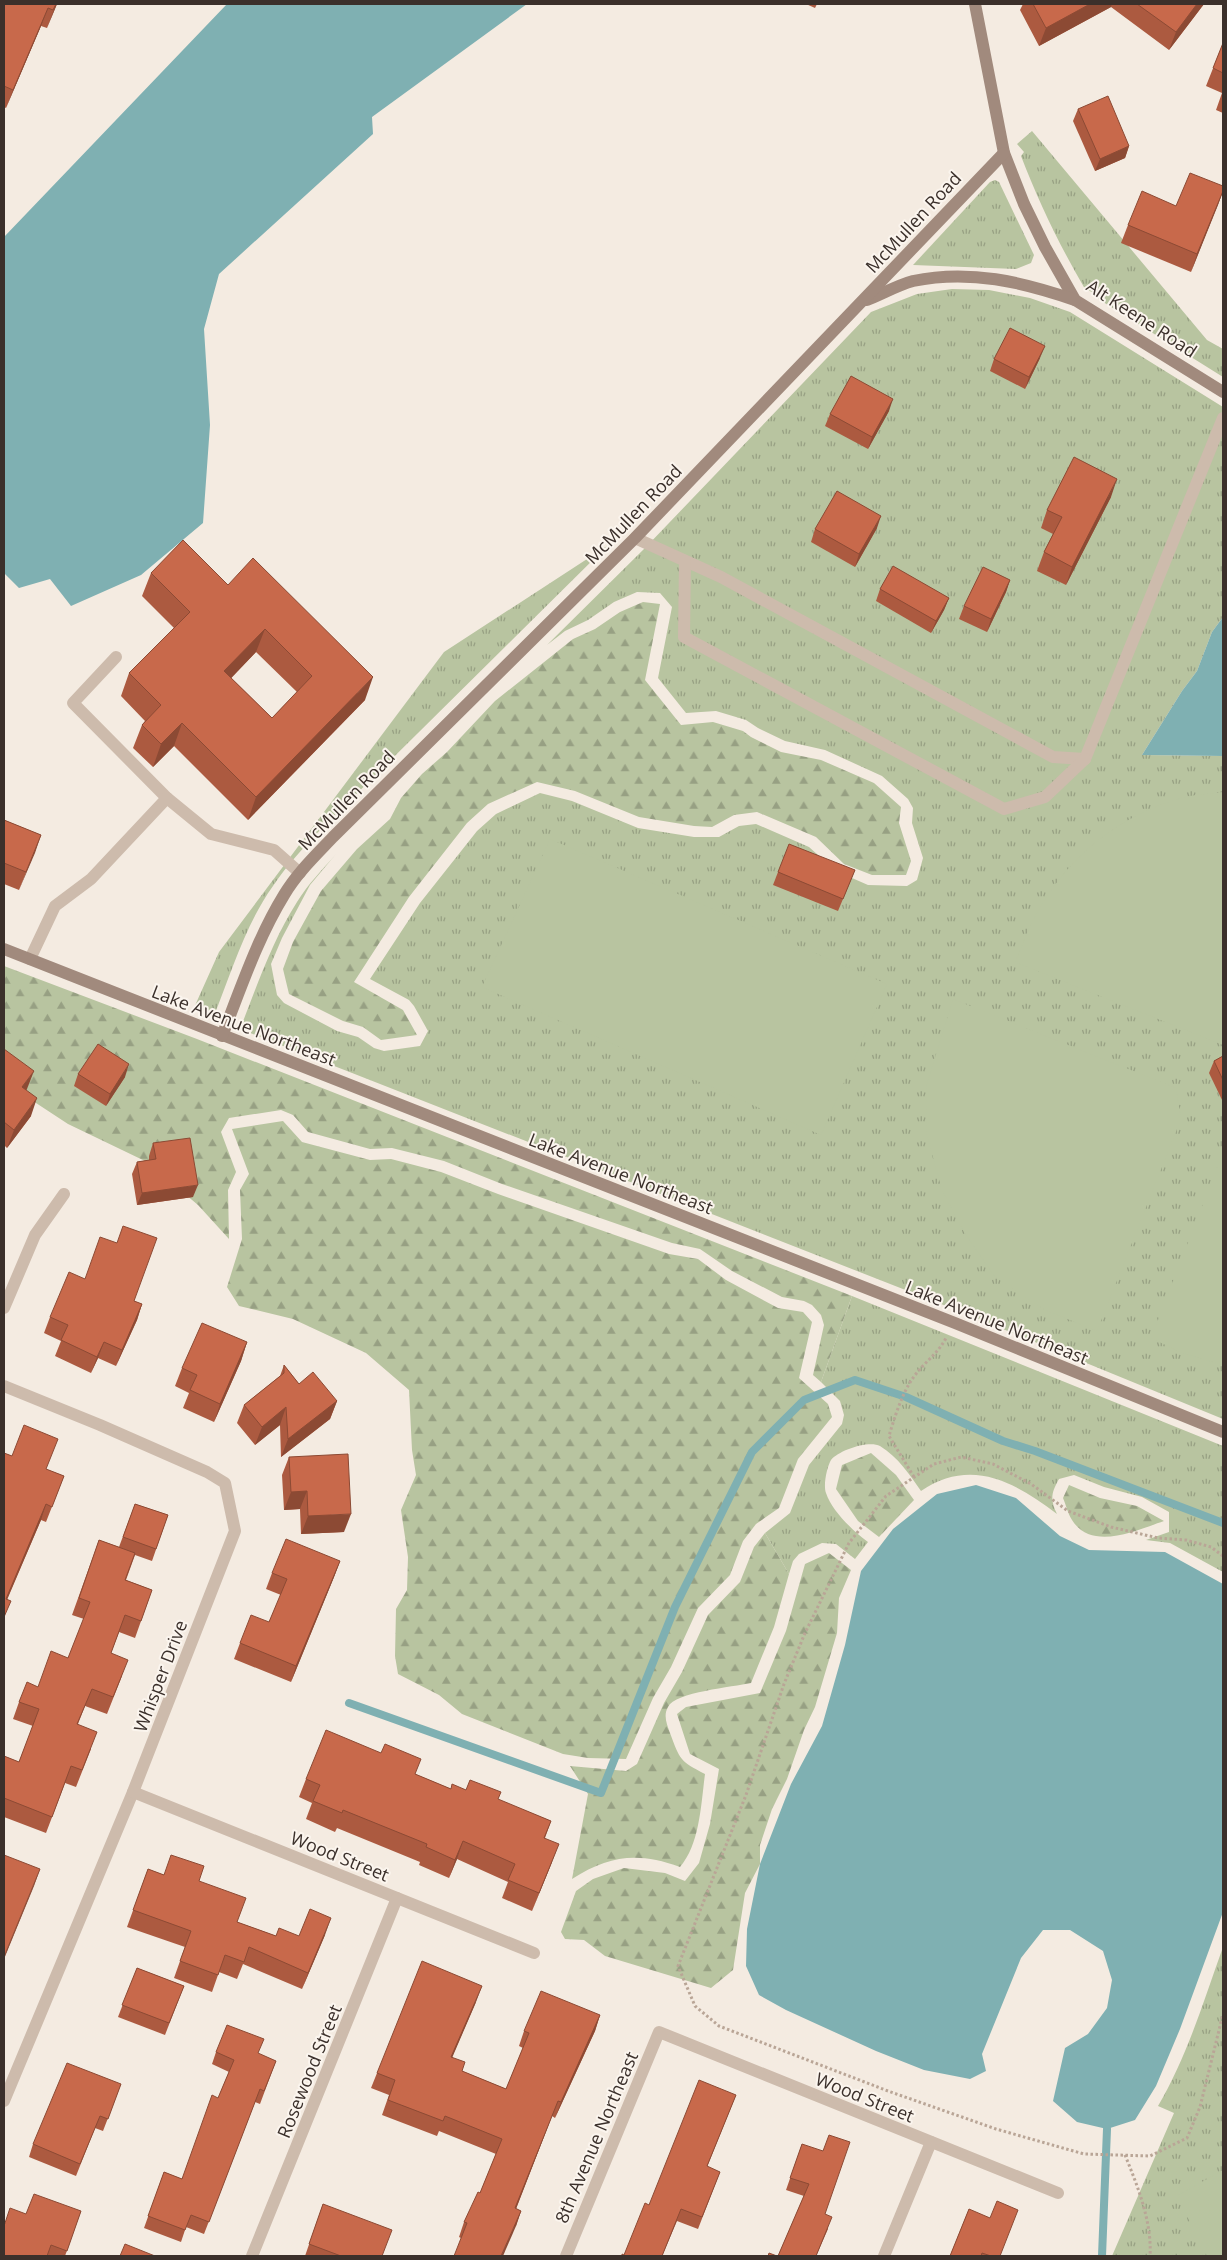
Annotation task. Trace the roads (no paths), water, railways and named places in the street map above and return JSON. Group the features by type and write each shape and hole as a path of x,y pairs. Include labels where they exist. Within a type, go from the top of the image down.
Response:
{"street":[{"path":"975,4 1004,153"},
{"name":"Alt Keene Road","path":"1004,153 1037,230 1075,300 1223,392"},
{"name":"McMullen Road","path":"222,1036 260,939 284,894 300,874 354,816 635,538 1004,153"},
{"path":"862,302 912,281 950,276 990,278 1033,286 1075,300"},
{"path":"686,561 684,636 1004,809 1045,797 1085,759 1223,418"},
{"path":"635,538 721,577 1053,758 1085,759"},
{"path":"116,657 73,703 167,798 211,834 274,850 300,874"},
{"path":"30,959 55,906 91,879 167,798"},
{"name":"Lake Avenue Northeast","path":"4,949 954,1323 1223,1432"},
{"path":"4,1308 35,1235 64,1194"},
{"name":"Whisper Drive","path":"4,1386 207,1472 225,1484 236,1531 133,1792 4,2101"},
{"name":"Wood Street","path":"133,1792 534,1953"},
{"name":"Rosewood Street","path":"252,2256 398,1898"},
{"name":"Wood Street","path":"659,2032 1058,2193"},
{"name":"8th Avenue Northeast","path":"566,2256 659,2032"},
{"path":"884,2256 931,2142"}],"water":[{"path":"227,4 527,4 372,117 373,134 219,274 204,329 210,425 203,523 141,575 71,606 50,579 19,588 4,573 4,237"},
{"path":"1223,617 1223,756 1142,755 1182,691 1197,671 1212,632"},
{"path":"976,1485 1016,1498 1060,1536 1089,1550 1165,1552 1223,1584 1223,1912 1180,2029 1156,2086 1135,2120 1107,2129 1077,2122 1053,2101 1065,2048 1088,2034 1107,2008 1112,1980 1103,1951 1070,1930 1043,1930 1021,1958 982,2054 986,2071 970,2079 924,2070 876,2051 786,2010 759,1995 746,1966 747,1929 760,1864 791,1784 822,1726 845,1645 861,1571 893,1529 937,1494"}],"waterway":[{"path":"349,1703 601,1793 675,1607 752,1452 804,1400 855,1380 906,1397 1003,1441 1035,1451 1223,1523"},
{"path":"1102,2256 1107,2129"}]}
